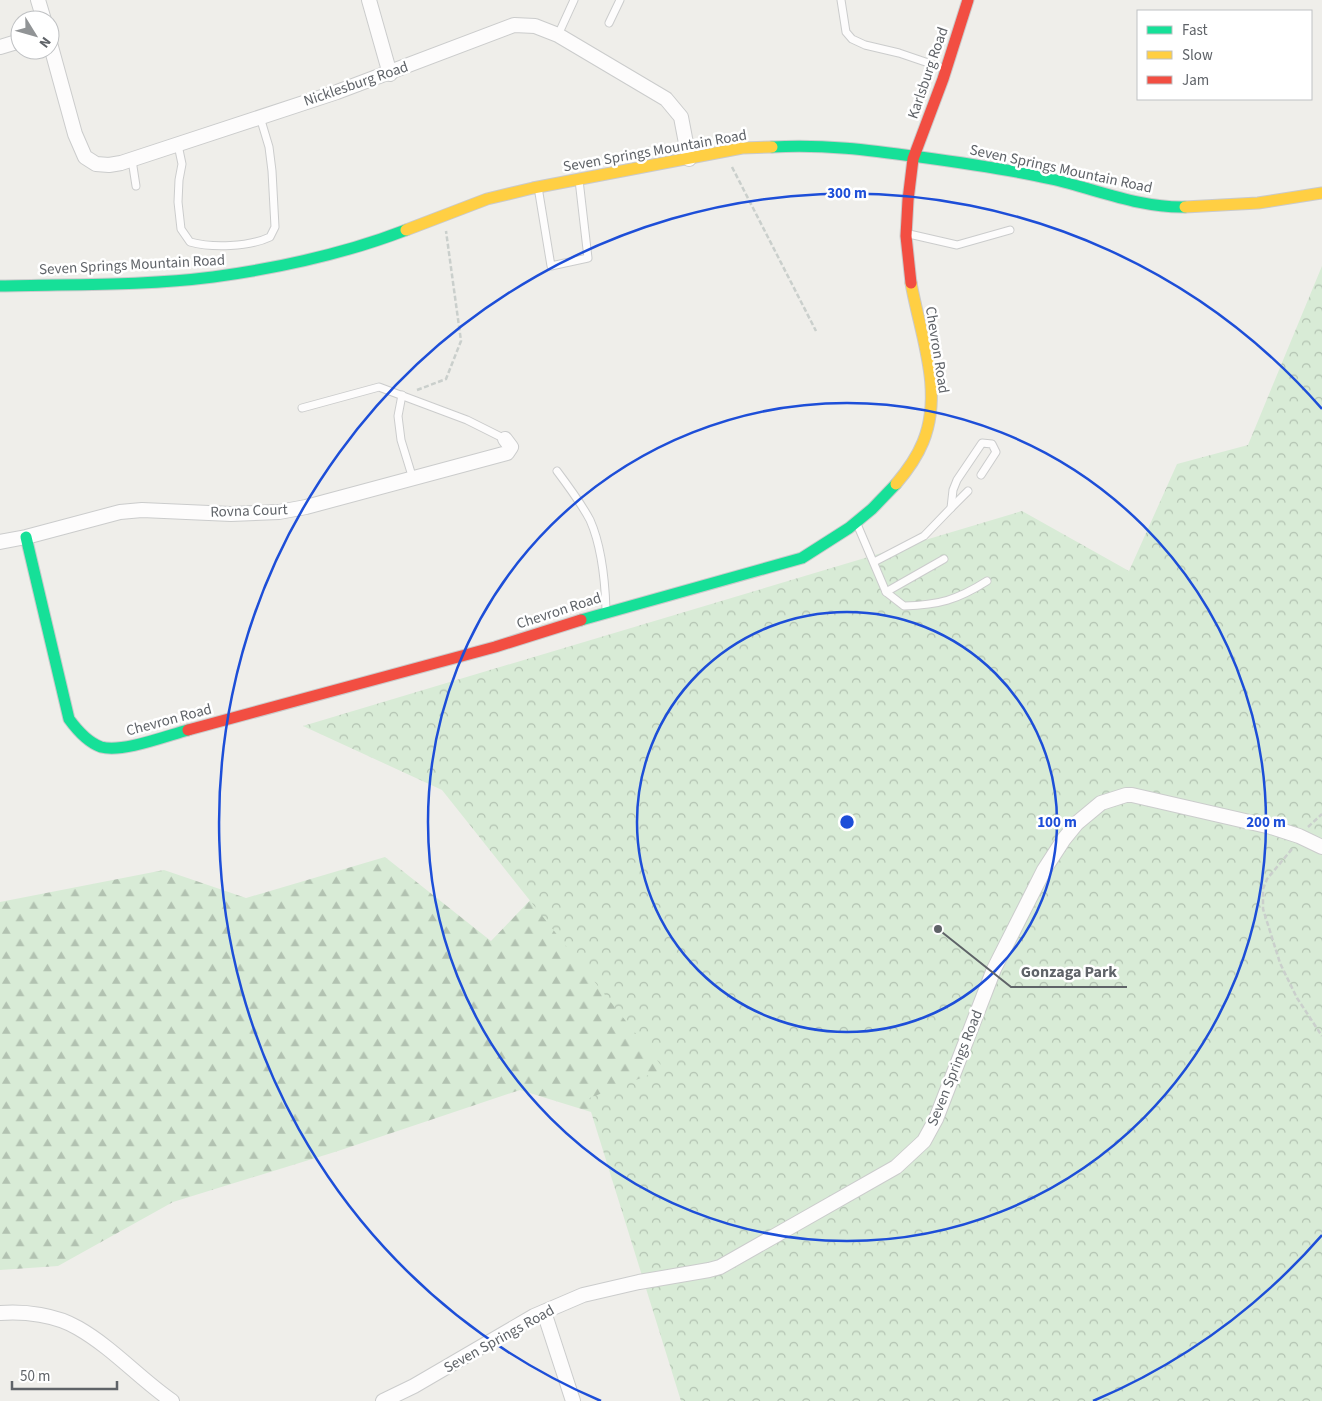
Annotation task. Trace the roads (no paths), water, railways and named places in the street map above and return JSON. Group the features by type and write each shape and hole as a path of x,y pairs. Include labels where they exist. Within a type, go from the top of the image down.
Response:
{"street":[{"path":"369,0 390,74"},
{"name":"Karlsburg Road","path":"913,156 946,69 968,0"},
{"name":"Nicklesburg Road","path":"55,60 75,134 85,157 96,164 109,165 132,160 390,74 514,26 535,26 558,35 666,99 681,117 690,158"},
{"name":"Seven Springs Mountain Road","path":"0,286 128,283 212,277 278,267 342,252 487,199 538,187 742,148 808,144 846,147 997,167 1053,179 1135,202 1176,207 1258,203 1322,192"},
{"name":"Chevron Road","path":"26,537 69,719 85,737 96,745 106,748 131,746 485,650 606,612 802,558 831,542 877,506 911,464 927,428 931,388 907,259 906,233 913,156"},
{"name":"Rovna Court","path":"0,542 120,512 142,510 231,514 279,512 306,507 507,453 511,447 505,439"},
{"name":"Seven Springs Road","path":"383,1401 414,1386 544,1312 583,1295 639,1282 720,1267 896,1167 924,1141 936,1119 994,969 1044,870 1077,823 1101,803 1132,795 1272,827 1299,836 1322,847"},
{"path":"544,1312 573,1401"},
{"path":"0,1313 47,1316 78,1327 172,1401"}],"lane":[{"path":"558,35 574,0"},
{"path":"609,23 620,0"},
{"path":"841,0 846,32 852,39 946,69"},
{"path":"178,144 182,164 179,188 181,229 190,242 204,246 258,243 270,237 275,227 269,147 260,117"},
{"path":"132,160 136,186"},
{"path":"538,187 551,266 588,258 579,179"},
{"path":"906,233 957,245 1010,230"},
{"path":"302,408 379,387 467,420 505,439"},
{"path":"402,396 398,416 401,440 413,478"},
{"path":"952,508 953,490 973,454 982,443 992,444 996,452 981,475"},
{"path":"557,471 578,499 590,521 603,571 606,612"},
{"path":"874,562 924,536 968,491"},
{"path":"856,523 886,592 904,606 930,606 964,595 987,581"},
{"path":"886,592 944,559"}],"place":[{"name":"Gonzaga Park","path":"938,929"}]}
